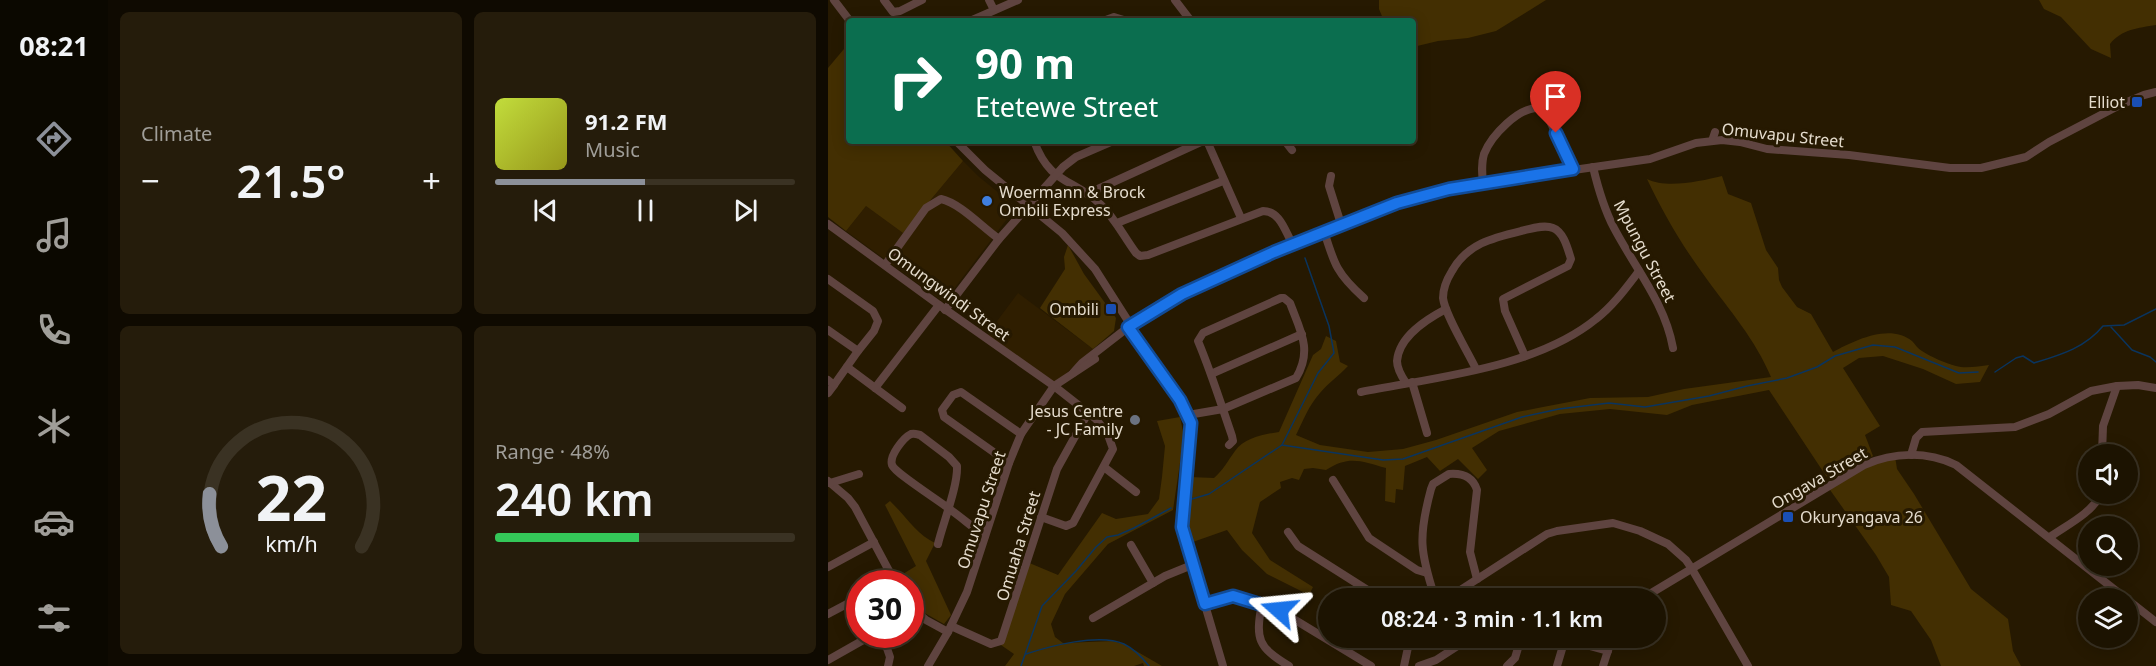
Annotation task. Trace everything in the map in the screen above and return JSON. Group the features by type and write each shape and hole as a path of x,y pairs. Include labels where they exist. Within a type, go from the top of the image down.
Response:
{"street":[{"path":"834,0 848,18"},
{"path":"884,0 893,12 897,12 922,0"},
{"path":"989,0 994,10"},
{"path":"977,18 1018,0"},
{"path":"1175,0 1189,18"},
{"name":"Omuvapu Street","path":"928,666 968,592 1009,463 1021,434 1054,386 1085,367 1131,328 1182,294 1292,243 1341,224 1421,196 1483,183 1650,159 1696,143 1730,140 1767,149 1849,155 1950,168 1981,168 2026,157 2049,141 2120,105 2156,92"},
{"path":"1483,183 1482,167 1485,153 1496,135 1508,123 1532,108 1540,108 1547,115 1573,169"},
{"path":"1712,141 1715,132"},
{"path":"959,144 985,170 1062,233 1088,264 1090,271 1131,328 1188,415 1191,430 1182,527 1222,666"},
{"path":"1035,144 1044,162 1056,176 1098,201 1140,256 1148,255 1263,211 1272,213 1280,220 1292,243"},
{"path":"875,388 999,239 1063,167 1076,158 1106,144"},
{"path":"1087,194 1198,144"},
{"path":"1206,144 1241,218"},
{"path":"1287,144 1292,150"},
{"name":"Mpungu Street","path":"1593,167 1610,218 1665,316 1672,348"},
{"path":"1331,176 1329,186 1341,224"},
{"path":"1117,224 1223,181"},
{"path":"885,265 926,208 941,199 957,207 999,239"},
{"name":"Omungwindi Street","path":"828,224 1054,386 1088,413 1102,426 1113,445 1104,467"},
{"path":"1476,369 1446,309 1443,296 1455,266 1470,249 1496,237 1535,228 1554,228 1565,242 1570,263 1503,299 1505,310 1525,356"},
{"path":"1324,231 1339,271 1346,282 1364,298"},
{"path":"1361,392 1513,361 1560,342 1595,320 1639,272"},
{"path":"828,279 878,317 876,327 847,367 831,382 828,393"},
{"path":"1188,415 1223,409 1296,378 1302,368 1306,347 1290,303 1284,298 1203,333 1198,341 1211,374 1223,409 1232,436 1233,441 1229,446"},
{"path":"1427,433 1409,383 1398,365 1399,354 1419,325 1446,309"},
{"path":"828,330 858,351"},
{"path":"1211,374 1302,334"},
{"path":"847,367 902,408"},
{"path":"1911,455 1917,438 1922,432 2015,427 2049,414 2091,391 2117,386 2155,387"},
{"path":"2102,444 2103,426 2117,386"},
{"path":"1009,463 944,417 942,410 953,395 961,392 1021,434"},
{"name":"Omuaha Street","path":"950,629 991,644 1001,641 1057,469 1088,413"},
{"path":"938,544 948,508 957,470 954,462 920,435 909,435 893,454 892,466 900,474 948,508 985,536"},
{"name":"Ongava Street","path":"1660,588 1864,465 1890,456 1911,455 1933,457 1956,465 2156,622"},
{"path":"1041,517 1066,526 1072,523 1104,467 1136,492"},
{"path":"829,482 859,474"},
{"path":"1432,588 1422,550 1421,531 1433,484 1446,475 1458,474 1472,480 1477,490 1470,552 1477,579"},
{"path":"1333,480 1369,538 1417,570 1427,573"},
{"path":"829,482 848,498 889,570"},
{"path":"2050,537 2094,504"},
{"path":"1463,588 1547,534 1613,523 1640,531 1668,544 1686,560 1748,666"},
{"path":"1288,532 1298,546 1364,588"},
{"path":"828,567 874,542"},
{"path":"1131,545 1153,584"},
{"path":"1093,618 1192,565"},
{"path":"1205,604 1233,596 1262,603 1279,610 1371,666"},
{"path":"1262,603 1258,623 1262,644 1270,654 1289,666"},
{"path":"828,614 846,604"},
{"path":"924,616 950,629"},
{"path":"828,660 849,648"},
{"path":"887,648 890,657 888,666"},
{"path":"1404,666 1408,648"},
{"path":"1419,666 1436,660 1455,648"},
{"path":"1507,666 1515,658 1518,648"},
{"path":"1557,666 1561,648"},
{"path":"1598,648 1608,651"},
{"path":"1603,666 1609,648"}],"shaded area":[{"path":"1379,0 1546,0 1496,31 1416,46 1416,18 1383,18 1379,9"},
{"path":"2039,0 2156,0 2156,25 2131,30 2120,35 2110,44 2111,58 2091,49 2061,17 2044,9"},
{"path":"846,47 846,144 948,144 963,161 903,233 866,206 846,231 828,217 828,68"},
{"path":"963,161 1016,207 944,302 846,231 866,206 903,233"},
{"path":"1722,176 1728,194 1751,203 1766,250 1778,268 1782,287 1797,307 1811,314 1833,352 1872,336 1893,334 1903,336 1919,349 1952,365 1972,367 1989,365 1980,382 1956,384 1923,369 1883,356 1859,358 1843,368 1880,426 1865,435 1873,456 1830,482 1769,390 1692,405 1667,415 1610,409 1560,414 1499,431 1472,448 1487,470 1478,479 1458,459 1440,471 1427,457 1405,466 1403,490 1396,489 1395,503 1385,501 1386,468 1369,463 1348,461 1326,470 1304,469 1299,480 1292,478 1280,482 1281,488 1260,502 1252,533 1270,560 1313,587 1309,595 1267,574 1242,550 1227,530 1190,543 1187,526 1190,477 1214,478 1244,443 1261,435 1279,432 1313,355 1321,349 1326,336 1336,341 1340,362 1348,366 1316,398 1296,435 1320,445 1368,452 1403,449 1517,412 1590,398 1648,397 1684,389 1771,377 1750,338 1681,242 1647,179 1674,184"},
{"path":"1068,245 1084,274 1116,318 1114,331 1093,349 1040,308 1065,269 1064,257"},
{"path":"1018,293 1093,349 1053,385 986,336"},
{"path":"1180,417 1184,436 1173,510 1108,544 1065,594 1051,624 1055,637 1063,643 1113,641 1124,644 1162,666 1144,666 1143,663 1134,666 1005,666 1014,654 998,643 1027,562 1058,575 1102,513 1116,519 1148,514 1159,499 1165,446 1157,421"},
{"path":"1895,456 1897,469 1971,589 2008,619 2013,651 2021,666 1941,666 1931,640 1911,611 1891,605 1889,577 1828,487 1864,465"},
{"path":"890,501 916,529 935,543 926,561 951,615 944,624 924,613 924,570 909,570 916,566 885,505"}],"waterway":[{"path":"1192,499 1209,494 1282,445 1318,373 1334,353 1329,326 1305,258"},
{"path":"1995,372 2023,356 2034,363 2063,354 2088,340 2103,326 2124,325 2156,309"},
{"path":"2111,327 2132,350 2156,362"},
{"path":"1282,445 1383,460 1403,459 1522,417 1559,409 1609,403 1645,407 1709,396 1787,378 1817,367 1835,356 1873,345 1895,347 1959,373 1978,372"},
{"path":"1021,666 1042,606 1096,547 1107,537 1134,528 1171,508"},
{"path":"1026,654 1088,640 1114,641 1131,648 1149,666"}],"place":[{"name":"Elliot","path":"2137,102"},
{"name":"Woermann & Brock Ombili Express","path":"987,201"},
{"name":"Ombili","path":"1111,309"},
{"name":"Jesus Centre - JC Family","path":"1135,420"},
{"name":"Okuryangava 26","path":"1788,517"}],"route":[{"path":"1279,610 1233,596 1205,604 1182,527 1191,423 1180,400 1128,327 1182,294 1292,243 1397,203 1449,189 1573,169 1556,133"}]}
